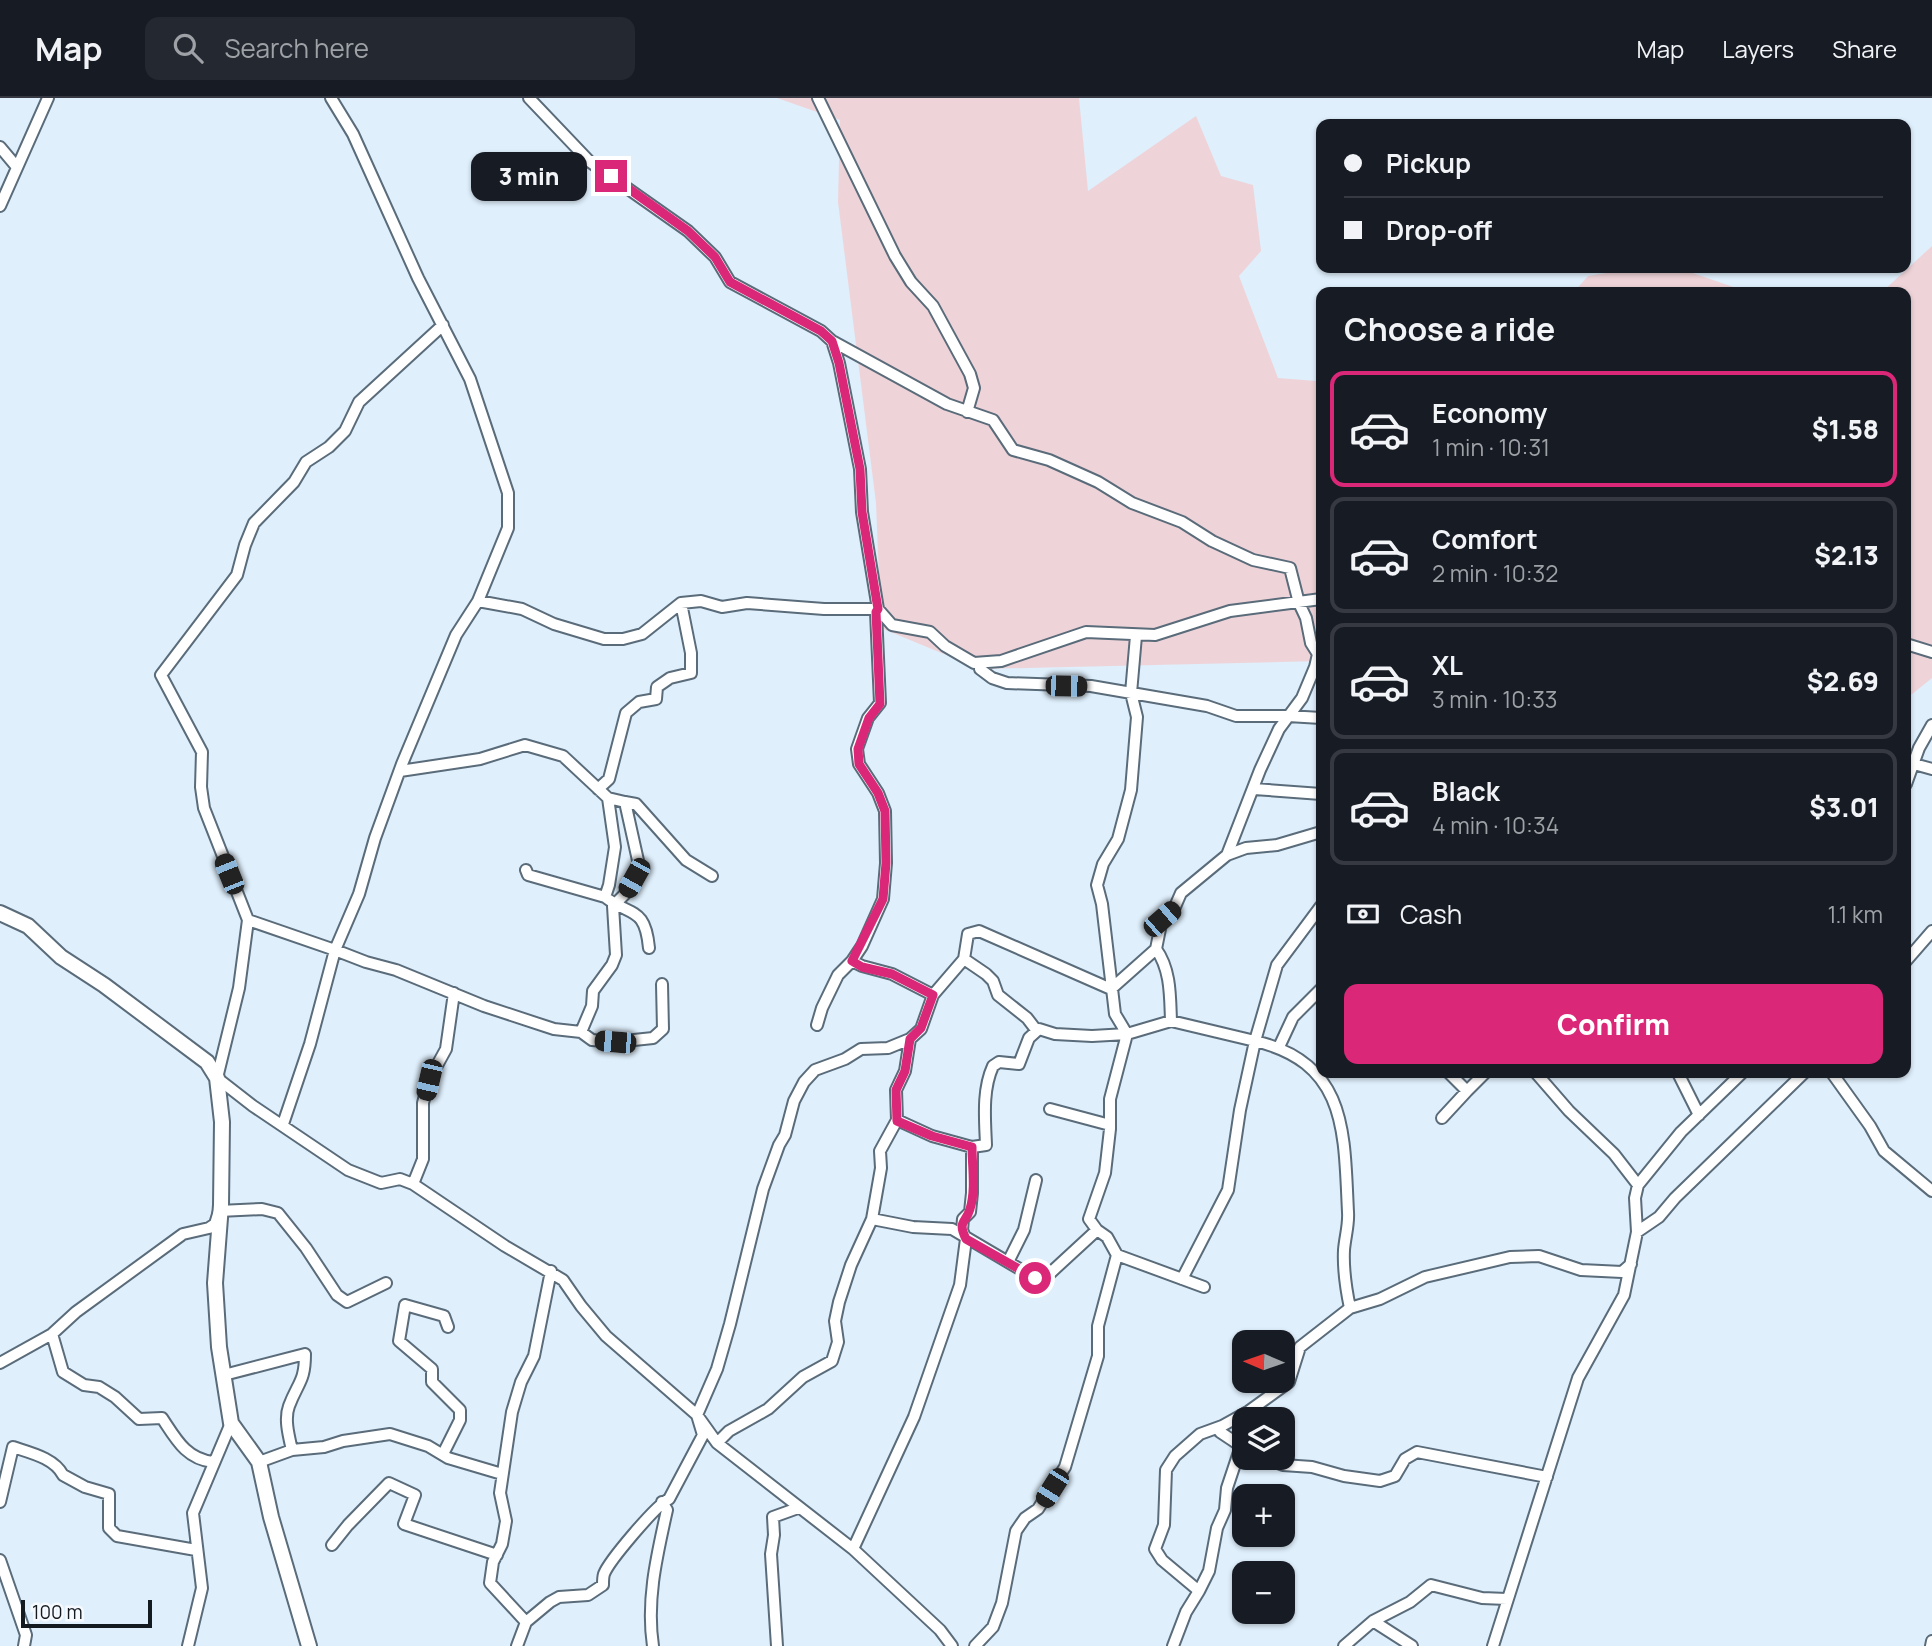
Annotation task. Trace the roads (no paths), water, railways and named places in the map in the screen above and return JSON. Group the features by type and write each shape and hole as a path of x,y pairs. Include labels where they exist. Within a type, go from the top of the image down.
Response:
{"street":[{"path":"0,206 48,98"},
{"path":"283,1124 310,1044 335,950 359,894 400,771 456,635 478,601 508,527 508,493 470,379 418,278 353,134 331,98"},
{"path":"529,98 590,162 688,231 715,257 730,282 821,331 832,341 917,389 967,412 993,420 1013,450 1049,460 1098,482 1132,503 1182,522 1212,541 1253,560 1290,569 1311,643 1316,651"},
{"path":"818,98 895,256 911,282 933,306 970,374 974,388 967,412"},
{"path":"0,148 16,166"},
{"path":"188,1646 202,1588 193,1513 205,1489 213,1462 224,1445 231,1423 219,1346 215,1283 222,1122 217,1078 239,988 248,919 204,808 201,787 202,752 161,675 237,575 254,523 294,482 306,462 329,447 345,431 359,402 443,325"},
{"path":"817,1025 838,975 852,961 883,899 885,811 878,793 859,764 858,749 869,718 880,704 878,609 862,512 860,469 839,363 832,341"},
{"path":"478,601 522,610 554,624 604,639 623,639 642,634 681,603 701,601 722,607 747,603 878,609 892,625 930,632 945,646 974,663 1001,661 1086,632 1155,635 1230,611 1316,600"},
{"path":"598,789 609,779 626,713 639,702 656,699 657,687 670,678 691,673 691,653 681,603"},
{"path":"975,1646 993,1627 1002,1603 1016,1531 1025,1518 1038,1509 1065,1467 1098,1356 1098,1326 1116,1255 1107,1237 1097,1230 1089,1219 1105,1173 1110,1099 1128,1034 1115,1014 1102,904 1097,885 1103,863 1118,838 1131,790 1137,717 1131,693 1136,636"},
{"path":"1911,646 1932,652"},
{"path":"1227,855 1259,770 1288,716 1302,698 1316,663"},
{"path":"980,669 992,678 1007,683 1091,686 1207,706 1236,716 1316,718"},
{"path":"1911,769 1932,725"},
{"path":"400,771 480,759 525,745 563,756 608,798 636,804 686,860 712,876"},
{"path":"1911,774 1932,769"},
{"path":"1254,789 1316,793"},
{"path":"605,897 615,847 608,798"},
{"path":"581,1032 592,1006 593,991 612,965 615,955 615,904 625,894 639,865 625,802"},
{"path":"1171,1021 1167,973 1156,949 1162,919 1174,909 1181,893 1227,855 1246,848 1278,845 1316,834"},
{"path":"526,870 528,875 605,897 635,912 643,921 649,948"},
{"path":"0,913 28,926 61,957 104,985 207,1062 217,1078 253,1106 348,1170 380,1183 400,1179 413,1184 505,1246 563,1280 606,1336 696,1415 717,1443 853,1549 940,1630 952,1646"},
{"path":"1182,1279 1228,1190 1240,1110 1255,1041 1277,965 1316,913"},
{"path":"248,919 366,962 396,970 484,1006 554,1029 581,1032 592,1040 615,1042 653,1038 663,1029 662,985"},
{"path":"517,1646 526,1622 559,1597 588,1595 603,1585 604,1573 614,1556 662,1502 669,1499 703,1436 696,1415 717,1369 763,1189 779,1144 785,1135 794,1101 804,1082 815,1070 845,1059 861,1049 888,1048 910,1039 921,1028 933,995 964,959 968,934 979,931 1111,989"},
{"path":"1911,955 1932,931"},
{"path":"1111,989 1156,949"},
{"path":"964,959 986,974 993,981 998,995 1027,1018 1037,1031"},
{"path":"852,961 862,967 892,974 933,995"},
{"path":"413,1184 423,1159 424,1103 429,1080 446,1049 454,993"},
{"path":"1279,1047 1293,1017 1316,993"},
{"path":"897,1121 932,1136 972,1147 986,1146 986,1080 993,1066 999,1062 1019,1064 1029,1038 1039,1029 1055,1034 1084,1036 1128,1034 1171,1021 1279,1047 1295,1055 1315,1072"},
{"path":"717,1443 729,1431 768,1409 803,1377 832,1361 838,1342 835,1321 839,1302 851,1265 872,1219 881,1168 880,1151 897,1121 896,1090 905,1071 910,1039"},
{"path":"1320,1078 1333,1095 1340,1122 1348,1212 1344,1279 1350,1308"},
{"path":"1454,1078 1467,1091"},
{"path":"1442,1118 1480,1078"},
{"path":"1540,1078 1569,1111 1614,1154 1638,1185"},
{"path":"1680,1078 1699,1115"},
{"path":"1493,1646 1578,1378 1625,1295 1637,1232 1635,1198 1638,1185 1681,1132 1737,1078"},
{"path":"1637,1232 1659,1217 1684,1189 1799,1078"},
{"path":"1836,1078 1870,1126 1884,1151 1932,1191"},
{"path":"1049,1109 1110,1125"},
{"path":"853,1549 914,1417 960,1284 966,1239 962,1230 963,1219 970,1212 971,1202 972,1147"},
{"path":"1008,1262 1024,1230 1035,1180"},
{"path":"219,1211 262,1209 278,1213 306,1248 337,1295 347,1303 386,1283"},
{"path":"0,1363 52,1334 76,1312 183,1234 215,1224 219,1211"},
{"path":"872,1219 913,1227 952,1229 1035,1278 1046,1276 1097,1230"},
{"path":"1116,1255 1204,1287"},
{"path":"1199,1591 1162,1560 1155,1549 1164,1525 1166,1470 1182,1448 1200,1433 1222,1426 1250,1411 1289,1382 1300,1347 1350,1308 1380,1299 1424,1277 1510,1257 1539,1256 1581,1270 1622,1272 1631,1264"},
{"path":"526,1622 490,1583 493,1562 502,1544 506,1521 500,1493 512,1412 521,1382 534,1356 551,1271"},
{"path":"443,1454 460,1420 460,1410 432,1382 432,1369 399,1341 405,1305 444,1316 448,1327"},
{"path":"52,1334 63,1372 84,1385 99,1387 115,1397 139,1419 162,1418 180,1447 199,1460 213,1462"},
{"path":"224,1375 305,1354 305,1375 288,1407 287,1422 292,1450"},
{"path":"231,1423 259,1462 271,1517 309,1646"},
{"path":"1222,1426 1220,1432 1232,1440"},
{"path":"259,1462 292,1450 324,1447 343,1441 390,1434 428,1446 448,1458 502,1474"},
{"path":"0,1502 13,1447 47,1459 62,1471 63,1475 85,1487 109,1494 109,1528 117,1536 196,1550"},
{"path":"1295,1466 1380,1481 1395,1476 1405,1459 1417,1452 1547,1476"},
{"path":"1173,1646 1186,1612 1209,1571 1217,1528 1225,1510 1227,1488 1234,1470"},
{"path":"332,1545 389,1483 415,1495 404,1524 497,1555"},
{"path":"653,1646 649,1623 650,1593 667,1510 662,1502"},
{"path":"777,1646 771,1554 774,1517 798,1508"},
{"path":"1,1567 18,1606 26,1634 24,1646"},
{"path":"1345,1646 1373,1622 1410,1602 1431,1585 1482,1598 1507,1599"},
{"path":"1373,1622 1412,1646"}]}
